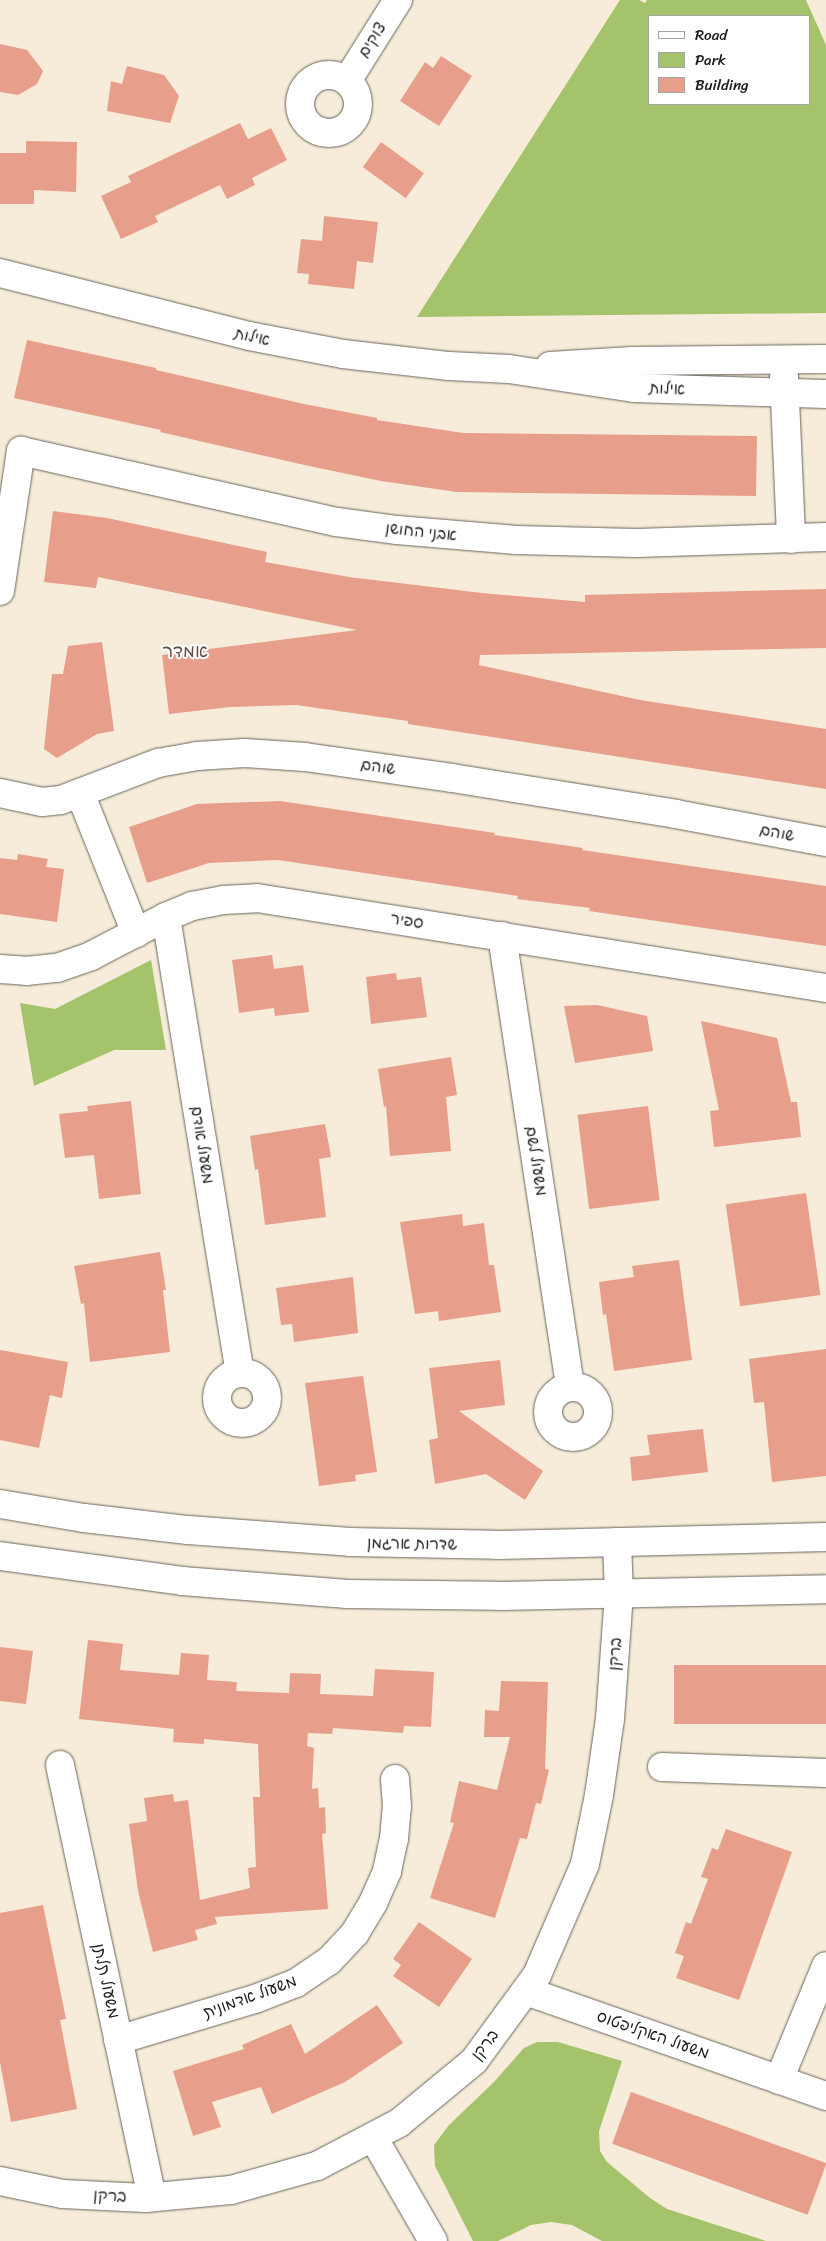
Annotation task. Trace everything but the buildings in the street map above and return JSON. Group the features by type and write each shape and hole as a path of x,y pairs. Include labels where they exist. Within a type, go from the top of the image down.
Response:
{"street":[{"name":"צוקים","path":"347,81 398,0"},
{"name":"אילות","path":"0,274 206,326 295,346 394,360 510,369 634,388 826,394"},
{"path":"784,359 791,539 826,537"},
{"name":"אילות","path":"510,369 632,361 826,359"},
{"name":"אבני החושן","path":"0,591 21,451 337,522 397,530 517,540 587,542 791,539"},
{"name":"שוהם","path":"80,794 127,773 158,763 197,756 245,754 305,757 536,790 826,842"},
{"path":"0,793 42,802 61,800 80,794 136,933"},
{"name":"ספיר","path":"0,969 26,971 57,968 92,956 166,917 207,903 257,898 826,988"},
{"name":"משעול אודם","path":"166,917 240,1373"},
{"name":"משעול לשם","path":"502,936 570,1386"},
{"name":"שדרות ארגמן","path":"0,1504 126,1524 296,1540 453,1545 826,1538"},
{"name":"ברקן","path":"0,2180 64,2194 152,2197 241,2187 317,2166 399,2123 474,2061 537,1975 585,1864 599,1795 610,1719 619,1594 617,1542"},
{"path":"0,1556 146,1578 320,1592 452,1596 826,1589"},
{"name":"משעול תלתן","path":"60,1765 152,2197"},
{"path":"662,1767 826,1773"},
{"name":"משעול אדמונית","path":"118,2040 255,1999 296,1983 329,1960 355,1933 374,1903 386,1871 395,1831 395,1779"},
{"path":"779,2080 826,1966"},
{"name":"משעול האקליפטוס","path":"526,1991 826,2096"},
{"path":"373,2137 433,2241"}],"green space":[{"path":"620,0 639,0 645,3 647,0 806,0 826,45 826,313 417,317"},
{"path":"151,960 166,1050 114,1050 34,1086 20,1003 55,1009"},
{"path":"537,2042 558,2042 622,2061 599,2131 600,2151 607,2162 650,2198 667,2209 766,2241 602,2241 572,2225 551,2222 531,2225 498,2241 473,2241 435,2166 434,2145 449,2125 493,2083 524,2048"}],"district":[{"name":"אמדר","path":"185,651"}]}
